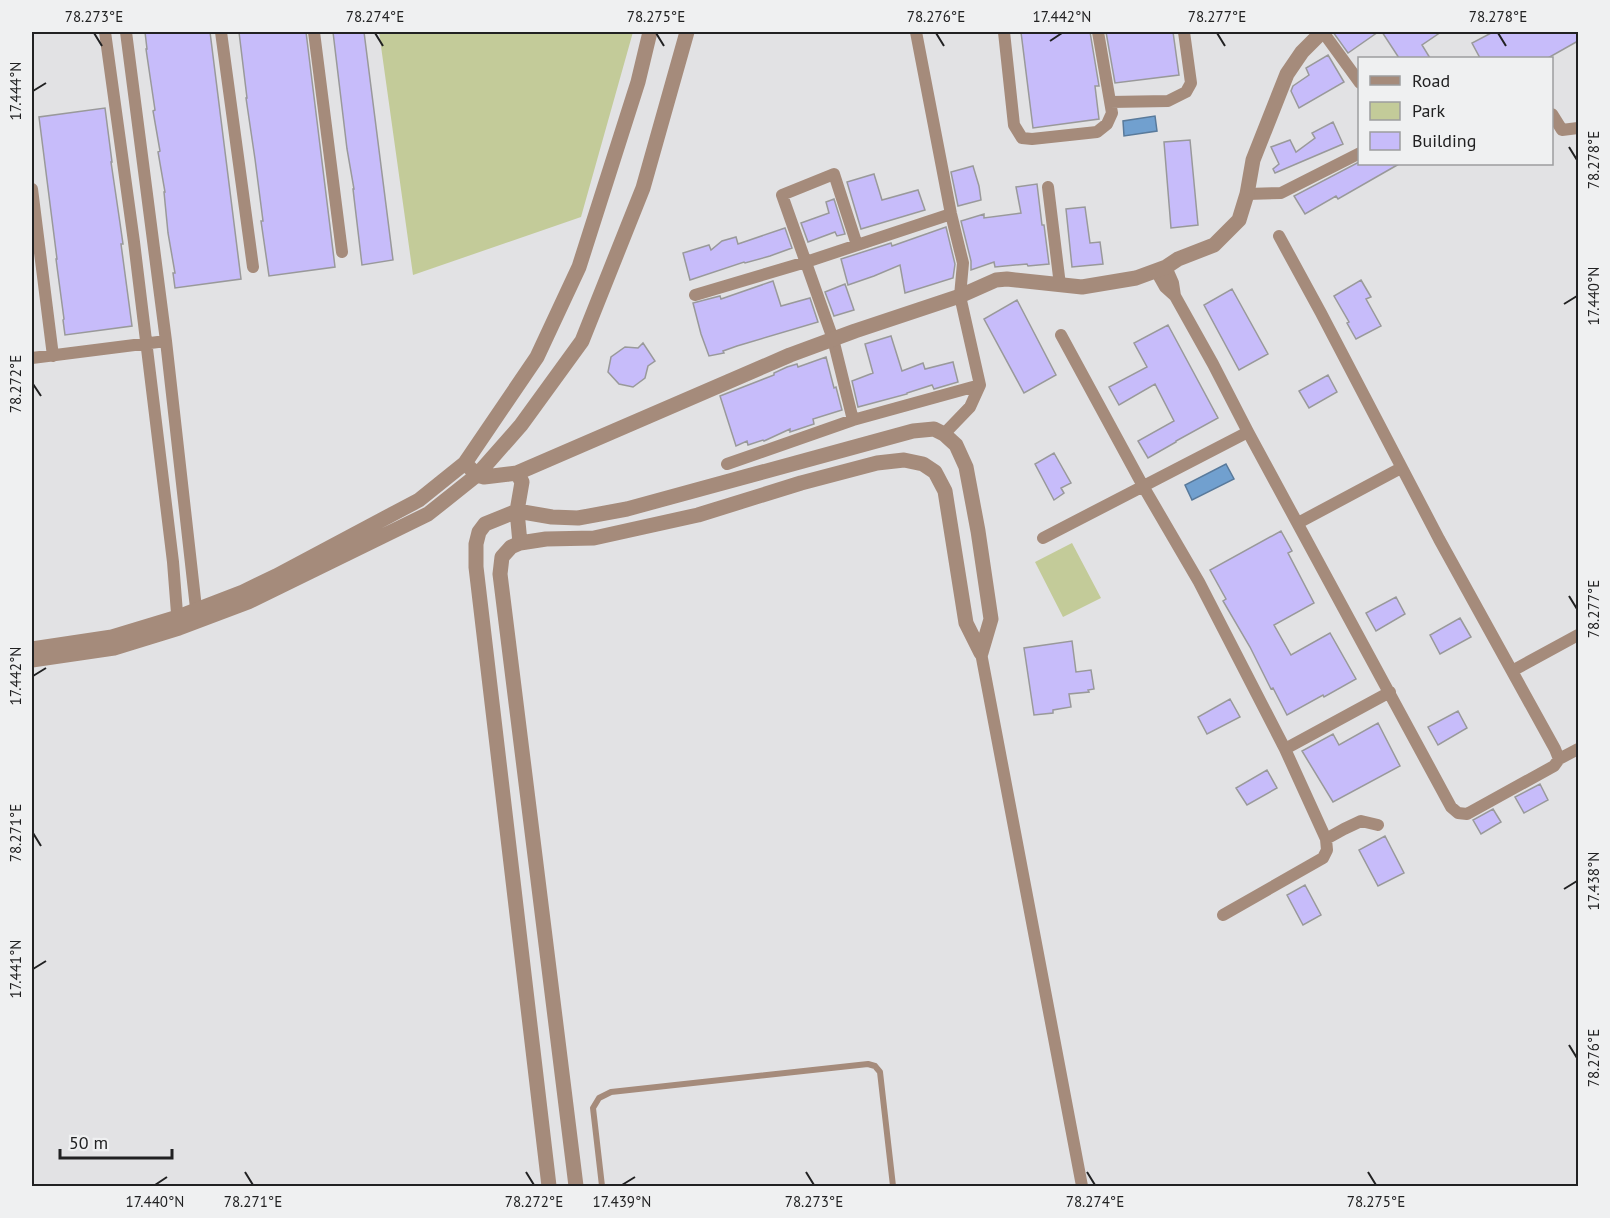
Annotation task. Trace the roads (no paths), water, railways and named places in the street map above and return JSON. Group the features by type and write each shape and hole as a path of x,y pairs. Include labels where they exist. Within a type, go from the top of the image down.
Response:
{"street":[{"path":"105,32 134,242 173,562 178,623"},
{"path":"126,32 166,341 197,616"},
{"path":"221,32 253,267"},
{"path":"314,32 342,252"},
{"path":"197,616 419,501 465,462 537,357 579,267 638,82 650,32"},
{"path":"32,660 114,648 197,616 248,602 428,514 477,475 521,425 582,341 643,188 687,32"},
{"path":"916,32 951,214 963,263 960,296 980,385 970,407 944,434"},
{"path":"1004,32 1014,125 1022,138 1032,139 1097,132 1107,124 1112,113 1098,32"},
{"path":"1110,102 1168,101 1186,92 1191,83 1184,32"},
{"path":"465,462 477,475 484,477 517,473 790,356 960,296 996,280 1007,279 1082,287 1136,278 1161,269 1178,259 1214,245 1239,220 1247,194 1253,160 1287,74 1302,52 1323,32 1358,82"},
{"path":"1553,117 1562,130 1578,128"},
{"path":"1247,194 1281,193 1358,154"},
{"path":"853,420 833,339 782,195 834,174 857,245"},
{"path":"1048,187 1060,285"},
{"path":"32,189 53,356"},
{"path":"695,295 806,262 951,214"},
{"path":"1280,236 1401,468 1559,759"},
{"path":"1161,269 1165,287 1175,297 1213,364 1451,807 1458,813 1467,814 1554,766 1559,759 1578,749"},
{"path":"1062,335 1143,486 1198,582 1285,749 1326,839 1327,850 1323,858 1223,915"},
{"path":"32,358 166,341"},
{"path":"727,464 853,420 980,385"},
{"path":"549,1186 476,567 476,543 479,532 485,524 517,510 552,517 578,518 627,509 913,431 934,429 944,434 956,445 966,467 991,619 981,653"},
{"path":"1043,538 1248,432"},
{"path":"576,1186 500,574 502,557 520,543 546,539 594,538 698,515 801,483 877,463 904,460 923,464 934,472 945,491 966,623 981,653 1082,1186"},
{"path":"1298,523 1401,468"},
{"path":"517,473 522,482 517,510 520,543"},
{"path":"32,649 112,637 178,623"},
{"path":"1512,671 1578,635"},
{"path":"1285,749 1390,692"},
{"path":"1326,839 1361,821 1378,825"}],"lane":[{"path":"602,1186 593,1108 599,1098 611,1092 868,1064 875,1066 880,1072 893,1186"}],"water":[{"path":"1155,116 1157,131 1124,136 1123,121"},
{"path":"1226,464 1234,479 1192,500 1185,485"}]}
